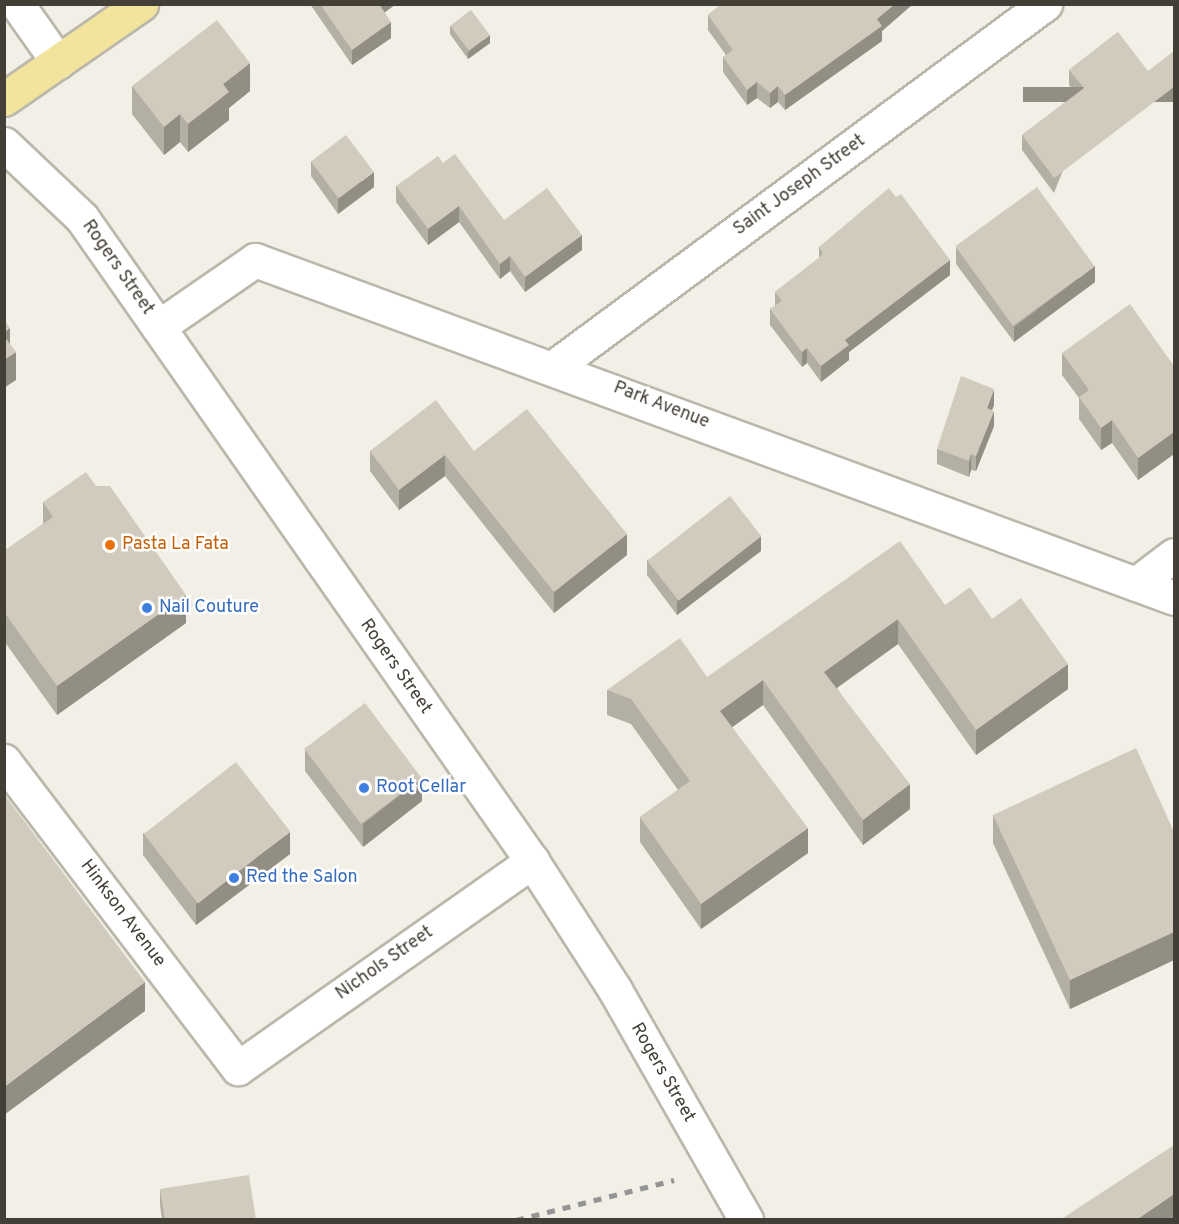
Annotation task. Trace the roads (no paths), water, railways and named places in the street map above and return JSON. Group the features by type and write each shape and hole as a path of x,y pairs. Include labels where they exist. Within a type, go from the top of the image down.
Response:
{"main road":[{"path":"4,99 141,4"}],"street":[{"path":"17,4 58,62"},
{"name":"Saint Joseph Street","path":"554,366 1045,4"},
{"name":"Rogers Street","path":"4,144 82,218 532,861 615,990 746,1220"},
{"name":"Park Avenue","path":"158,327 255,260 554,366 1174,598"},
{"path":"1136,584 1174,555"},
{"name":"Hinkson Avenue","path":"9,776 238,1068"},
{"name":"Nichols Street","path":"238,1068 532,861"}],"railway":[{"path":"516,1220 674,1180"}],"place":[{"name":"Pasta La Fata","path":"110,545"},
{"name":"Nail Couture","path":"147,608"},
{"name":"Root Cellar","path":"364,788"},
{"name":"Red the Salon","path":"234,878"}]}
